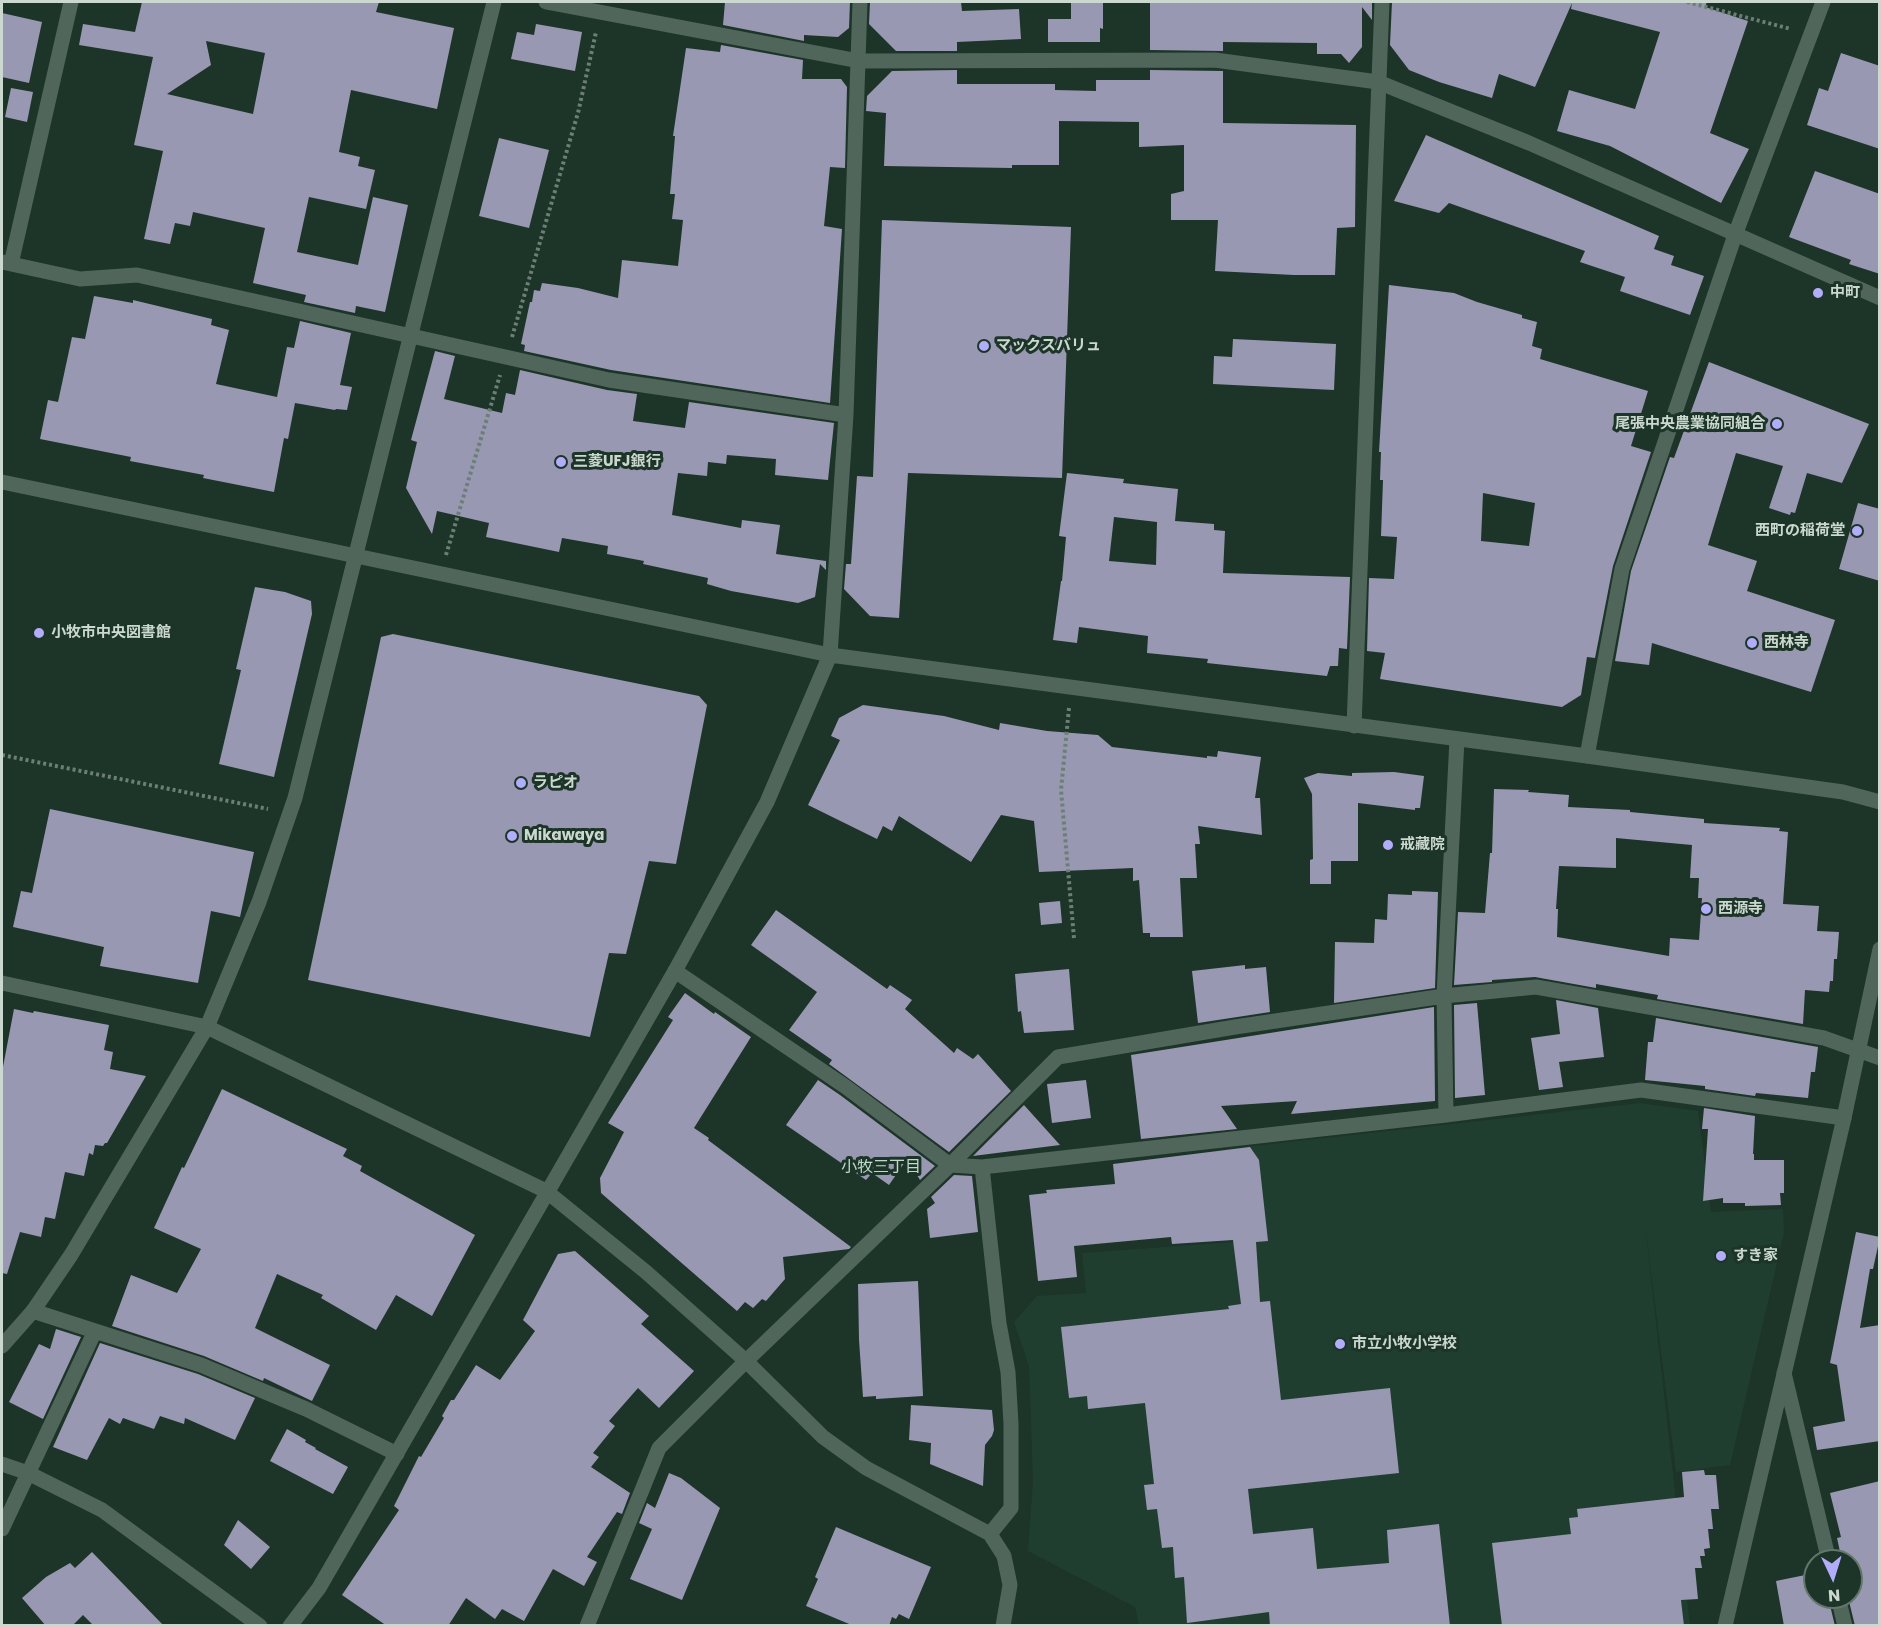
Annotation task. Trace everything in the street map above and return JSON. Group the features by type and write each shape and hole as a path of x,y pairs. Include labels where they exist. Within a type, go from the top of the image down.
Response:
{"street":[{"path":"71,2 6,263 80,279 137,275 609,380 846,415"},
{"path":"2,1346 33,1311 71,1255 207,1028 259,902 295,798 494,2"},
{"path":"546,2 859,62 1215,60 1378,82 1530,142 1880,298"},
{"path":"290,1626 319,1588 675,971 767,802 830,655 846,415 860,2"},
{"path":"1354,726 1382,2"},
{"path":"1587,756 1622,569 1736,235 1823,2"},
{"path":"2,482 830,655 1587,756 1843,792 1880,802"},
{"path":"1446,1115 1444,996 1457,739"},
{"path":"1725,1626 1844,1118 1880,949"},
{"path":"675,971 846,1087 950,1165 982,1167 1446,1115 1641,1090 1844,1118"},
{"path":"2,983 207,1028 546,1191 646,1272 746,1361 823,1437 858,1461 990,1534 1004,1556 1010,1585 1003,1626"},
{"path":"586,1626 659,1448 1058,1057 1235,1027 1444,996 1536,987 1824,1038 1880,1058"},
{"path":"982,1167 999,1323 1008,1372 1011,1424 1011,1508 990,1534"},
{"path":"33,1311 201,1365 306,1409 397,1454"},
{"path":"2,1529 95,1331"},
{"path":"1784,1373 1826,1549"},
{"path":"2,1464 28,1473 102,1510 260,1626"},
{"path":"1841,1609 1845,1626"}],"path":[{"path":"1687,2 1811,34"},
{"path":"440,574 578,113 601,12"},
{"path":"1070,687 1061,790 1074,938"},
{"path":"2,755 272,809"}],"shaded area":[{"name":"市立小牧小学校","path":"1640,1103 1698,1111 1711,1212 1783,1209 1784,1233 1730,1465 1676,1472 1644,1216 1690,1625 1139,1625 1135,1607 1028,1551 1033,1481 1029,1366 1014,1322 1037,1296 1086,1293 1082,1253 1235,1242 1226,1149"}],"building":[{"path":"142,2 379,2 376,12 454,28 437,109 351,90 339,152 360,157 358,166 375,170 366,209 309,197 297,252 358,265 373,197 408,205 385,312 356,306 355,313 304,302 306,295 253,283 265,228 193,212 190,226 175,223 170,244 144,239 163,151 134,145 153,57 79,45 83,24 135,32","holes":["206,41 265,53 253,114 167,94 211,65"]},
{"path":"725,2 850,2 849,28 838,37 804,35 804,41 723,25"},
{"path":"870,2 961,2 962,11 1019,9 1021,39 957,42 957,51 896,51 869,24"},
{"path":"1071,2 1103,2 1103,29 1100,28 1100,42 1048,42 1048,19 1071,19"},
{"path":"1150,2 1372,2 1372,20 1362,7 1362,47 1349,63 1341,54 1317,54 1317,43 1223,42 1223,51 1150,50"},
{"path":"1392,2 1707,2 1705,7 1748,21 1710,133 1749,149 1721,203 1610,146 1557,131 1569,90 1635,109 1660,32 1571,9 1572,3 1535,87 1499,74 1492,98 1409,70 1390,45"},
{"path":"2,13 42,22 29,83 2,77"},
{"path":"536,24 582,32 575,71 511,59 517,32 534,35"},
{"path":"721,45 803,60 802,79 841,79 847,87 845,168 830,167 824,226 842,229 830,403 611,370 524,351 525,345 521,344 534,290 540,291 542,283 578,288 618,298 622,260 678,266 683,220 672,219 675,194 670,194 675,136 673,136 686,48 720,52"},
{"path":"1841,53 1880,66 1880,149 1807,125 1819,88 1828,91"},
{"path":"957,70 957,84 1055,84 1055,90 1096,91 1096,80 1150,80 1150,70 1223,71 1223,123 1356,125 1355,227 1337,228 1335,275 1215,271 1218,220 1171,220 1171,194 1184,191 1184,145 1139,147 1139,122 1059,121 1059,165 1012,165 1012,168 884,166 886,113 866,111 867,96 892,71"},
{"path":"11,88 33,92 27,122 5,117"},
{"path":"1426,135 1659,236 1654,249 1674,256 1671,265 1704,276 1690,315 1620,291 1625,277 1580,262 1585,251 1449,203 1439,213 1394,201"},
{"path":"499,138 549,150 529,228 479,216"},
{"path":"1815,171 1880,194 1880,274 1849,264 1851,260 1789,237"},
{"path":"882,220 1071,227 1062,478 908,473 899,618 870,616 844,589 846,564 851,564 857,476 873,477"},
{"path":"1389,285 1454,293 1522,315 1522,318 1537,322 1532,346 1542,349 1540,359 1648,391 1631,446 1651,452 1613,566 1595,658 1587,657 1581,695 1562,707 1380,679 1385,653 1367,651 1369,578 1394,579 1397,537 1381,536 1383,480 1380,480 1381,452 1379,452","holes":["1483,493 1535,503 1529,546 1481,541"]},
{"path":"94,296 133,303 133,300 212,319 211,325 229,330 216,384 277,397 287,347 294,348 300,321 351,333 340,385 352,387 347,410 295,403 288,439 284,438 274,492 203,478 204,475 130,461 131,457 40,439 48,400 58,402 72,337 85,339"},
{"path":"1233,339 1336,344 1334,390 1213,384 1214,356 1232,357"},
{"path":"435,351 455,356 444,399 502,413 506,393 515,395 520,370 607,390 637,394 633,421 685,428 689,402 834,423 828,480 775,475 776,459 727,455 726,464 708,462 707,476 678,473 672,515 741,528 742,520 780,525 776,554 826,561 826,570 820,564 815,597 798,603 731,591 707,584 708,578 607,554 608,546 562,538 559,552 486,537 489,523 437,511 432,534 406,488 417,442 411,440"},
{"path":"1709,362 1869,424 1842,483 1807,473 1795,513 1791,512 1790,515 1769,508 1783,466 1736,453 1708,545 1757,561 1747,591 1835,620 1811,692 1652,643 1649,665 1615,661 1631,571 1670,457 1674,458"},
{"path":"1067,473 1124,479 1123,483 1178,489 1175,521 1214,524 1214,530 1225,531 1223,573 1350,577 1347,649 1339,648 1338,666 1330,666 1327,676 1207,663 1208,659 1147,653 1148,636 1079,627 1077,643 1053,640 1066,537 1059,536","holes":["1114,517 1157,522 1156,565 1109,561"]},
{"path":"1858,503 1880,509 1880,581 1839,569"},
{"path":"255,587 285,592 311,601 312,614 274,777 219,764 241,670 236,669"},
{"name":"ラピオ","path":"393,634 699,696 707,705 676,864 649,861 626,954 609,953 590,1037 308,980 381,637"},
{"path":"863,705 944,716 999,730 1000,723 1047,731 1098,735 1112,747 1207,758 1207,756 1217,757 1218,751 1261,757 1255,798 1260,798 1262,835 1198,826 1200,844 1195,844 1197,878 1180,878 1183,937 1150,937 1150,933 1143,933 1139,880 1133,881 1133,868 1039,872 1034,821 1001,815 971,862 899,816 892,831 883,826 877,839 808,805 840,740 831,736 839,718"},
{"path":"1394,772 1424,776 1420,808 1415,808 1415,810 1358,803 1358,861 1331,861 1331,884 1310,884 1310,860 1313,859 1312,794 1304,778 1318,773 1352,776 1352,773"},
{"path":"1494,789 1569,795 1568,807 1630,810 1630,812 1704,819 1704,823 1780,828 1779,831 1788,832 1783,904 1819,906 1817,931 1839,932 1837,959 1834,959 1833,981 1830,981 1829,992 1805,990 1803,1024 1657,999 1658,995 1596,984 1596,988 1535,977 1454,985 1458,912 1485,913 1490,853 1492,853","holes":["1616,838 1692,845 1690,878 1699,878 1698,898 1702,898 1699,940 1670,938 1669,956 1557,937 1559,866 1616,868"]},
{"path":"50,809 254,852 240,917 211,911 198,983 100,966 104,947 13,927 21,891 32,893"},
{"path":"1412,891 1438,892 1435,988 1334,1003 1335,942 1374,943 1375,919 1387,920 1388,894 1412,895"},
{"path":"1060,901 1062,923 1041,925 1039,903"},
{"path":"776,910 887,989 890,985 912,1000 905,1009 954,1053 957,1048 973,1059 978,1054 1011,1091 949,1152 829,1064 832,1060 789,1030 817,992 751,945"},
{"path":"1245,965 1245,969 1266,967 1270,1012 1198,1023 1192,971"},
{"path":"1069,969 1074,1030 1024,1033 1021,1011 1018,1012 1015,974"},
{"path":"685,993 751,1037 694,1128 851,1247 783,1257 785,1279 766,1301 762,1299 753,1308 745,1302 737,1311 601,1193 600,1178 624,1132 608,1123 673,1020 668,1017"},
{"path":"1556,1000 1598,1008 1604,1057 1559,1062 1563,1087 1539,1090 1531,1038 1560,1034"},
{"path":"1477,1003 1485,1095 1455,1098 1454,1005"},
{"path":"1434,1007 1435,1101 1291,1114 1297,1101 1221,1106 1237,1129 1141,1139 1131,1055"},
{"path":"14,1009 109,1025 104,1050 113,1052 110,1069 146,1076 107,1143 103,1146 95,1145 93,1155 89,1153 84,1176 65,1172 55,1219 45,1217 41,1237 20,1232 7,1274 2,1273 2,1072"},
{"path":"1656,1018 1818,1047 1815,1072 1811,1072 1808,1098 1756,1093 1755,1096 1705,1089 1705,1086 1645,1080 1648,1042 1653,1042"},
{"path":"818,1080 935,1166 920,1180 907,1159 889,1185 872,1173 866,1180 786,1125"},
{"path":"1086,1080 1091,1118 1052,1123 1047,1084"},
{"path":"222,1089 347,1149 343,1156 362,1166 360,1171 475,1235 432,1316 396,1295 376,1330 321,1298 323,1295 277,1274 255,1328 330,1365 312,1401 264,1378 263,1381 204,1356 112,1326 131,1275 177,1293 201,1249 154,1228"},
{"path":"1024,1105 1060,1145 973,1156"},
{"path":"1704,1108 1755,1116 1754,1160 1784,1160 1784,1193 1780,1193 1781,1205 1745,1206 1745,1203 1723,1203 1723,1198 1703,1201 1708,1129 1702,1129"},
{"path":"1250,1147 1259,1160 1268,1241 1256,1242 1260,1302 1270,1301 1281,1400 1390,1388 1399,1473 1248,1489 1253,1534 1313,1528 1317,1569 1389,1563 1387,1530 1439,1524 1450,1626 1270,1626 1269,1612 1187,1623 1184,1577 1175,1578 1173,1547 1162,1548 1157,1509 1147,1510 1144,1485 1154,1484 1145,1403 1088,1409 1087,1396 1069,1398 1061,1327 1229,1309 1228,1306 1241,1304 1233,1240 1172,1244 1171,1237 1074,1246 1077,1277 1038,1281 1029,1195 1047,1193 1046,1190 1115,1184 1113,1164"},
{"path":"954,1175 972,1176 978,1232 930,1238 927,1209 935,1203 931,1197"},
{"path":"1856,1232 1880,1237 1873,1269 1870,1269 1860,1328 1880,1325 1880,1441 1817,1450 1813,1427 1845,1421 1837,1365 1830,1363"},
{"path":"575,1251 649,1316 641,1324 694,1371 659,1408 638,1388 609,1421 615,1426 593,1453 599,1457 591,1467 630,1493 622,1514 617,1512 587,1557 597,1562 584,1586 553,1569 524,1621 502,1609 495,1619 466,1598 448,1626 387,1626 342,1595 399,1510 394,1506 419,1456 421,1457 444,1418 442,1416 451,1400 454,1400 476,1365 500,1380 535,1331 523,1320 558,1254"},
{"path":"918,1281 923,1396 876,1399 876,1396 863,1397 858,1284"},
{"path":"56,1329 81,1337 43,1419 9,1402 39,1344 50,1349"},
{"path":"100,1343 198,1374 255,1398 235,1440 185,1418 184,1424 160,1416 154,1429 123,1418 120,1424 109,1418 87,1460 53,1447"},
{"path":"911,1405 992,1410 994,1430 985,1445 983,1486 930,1464 931,1443 909,1440"},
{"path":"287,1429 306,1440 305,1442 315,1449 348,1467 333,1494 270,1461"},
{"path":"1704,1470 1705,1475 1716,1475 1719,1509 1711,1509 1713,1529 1708,1529 1710,1548 1704,1549 1705,1556 1700,1556 1702,1568 1695,1568 1698,1599 1681,1600 1684,1626 1502,1626 1492,1543 1571,1534 1569,1518 1578,1517 1577,1509 1684,1497 1682,1472"},
{"path":"669,1473 681,1478 720,1508 682,1600 630,1579 652,1529 639,1523 647,1503 655,1508"},
{"path":"1880,1481 1880,1626 1855,1626 1851,1609 1863,1609 1863,1549 1839,1549 1837,1538 1841,1537 1830,1493"},
{"path":"238,1520 270,1547 251,1569 224,1545"},
{"path":"836,1527 931,1567 909,1619 899,1614 896,1619 892,1617 889,1626 854,1626 806,1606 818,1579 815,1577"},
{"path":"92,1552 164,1626 94,1626 83,1615 72,1626 46,1626 22,1598 46,1577 70,1563 75,1568"},
{"path":"1803,1575 1803,1609 1831,1609 1835,1626 1784,1626 1776,1581"}],"place":[{"name":"中町","path":"1818,293"},
{"name":"マックスバリュ","path":"984,346"},
{"name":"尾張中央農業協同組合","path":"1777,424"},
{"name":"三菱UFJ銀行","path":"561,462"},
{"name":"西町の稲荷堂","path":"1857,531"},
{"name":"小牧市中央図書館","path":"39,633"},
{"name":"西林寺","path":"1752,643"},
{"name":"ラピオ","path":"521,783"},
{"name":"Mikawaya","path":"512,836"},
{"name":"戒藏院","path":"1388,845"},
{"name":"西源寺","path":"1706,909"},
{"name":"すき家","path":"1721,1256"},
{"name":"市立小牧小学校","path":"1340,1344"}],"district":[{"name":"小牧三丁目","path":"881,1168"}]}
